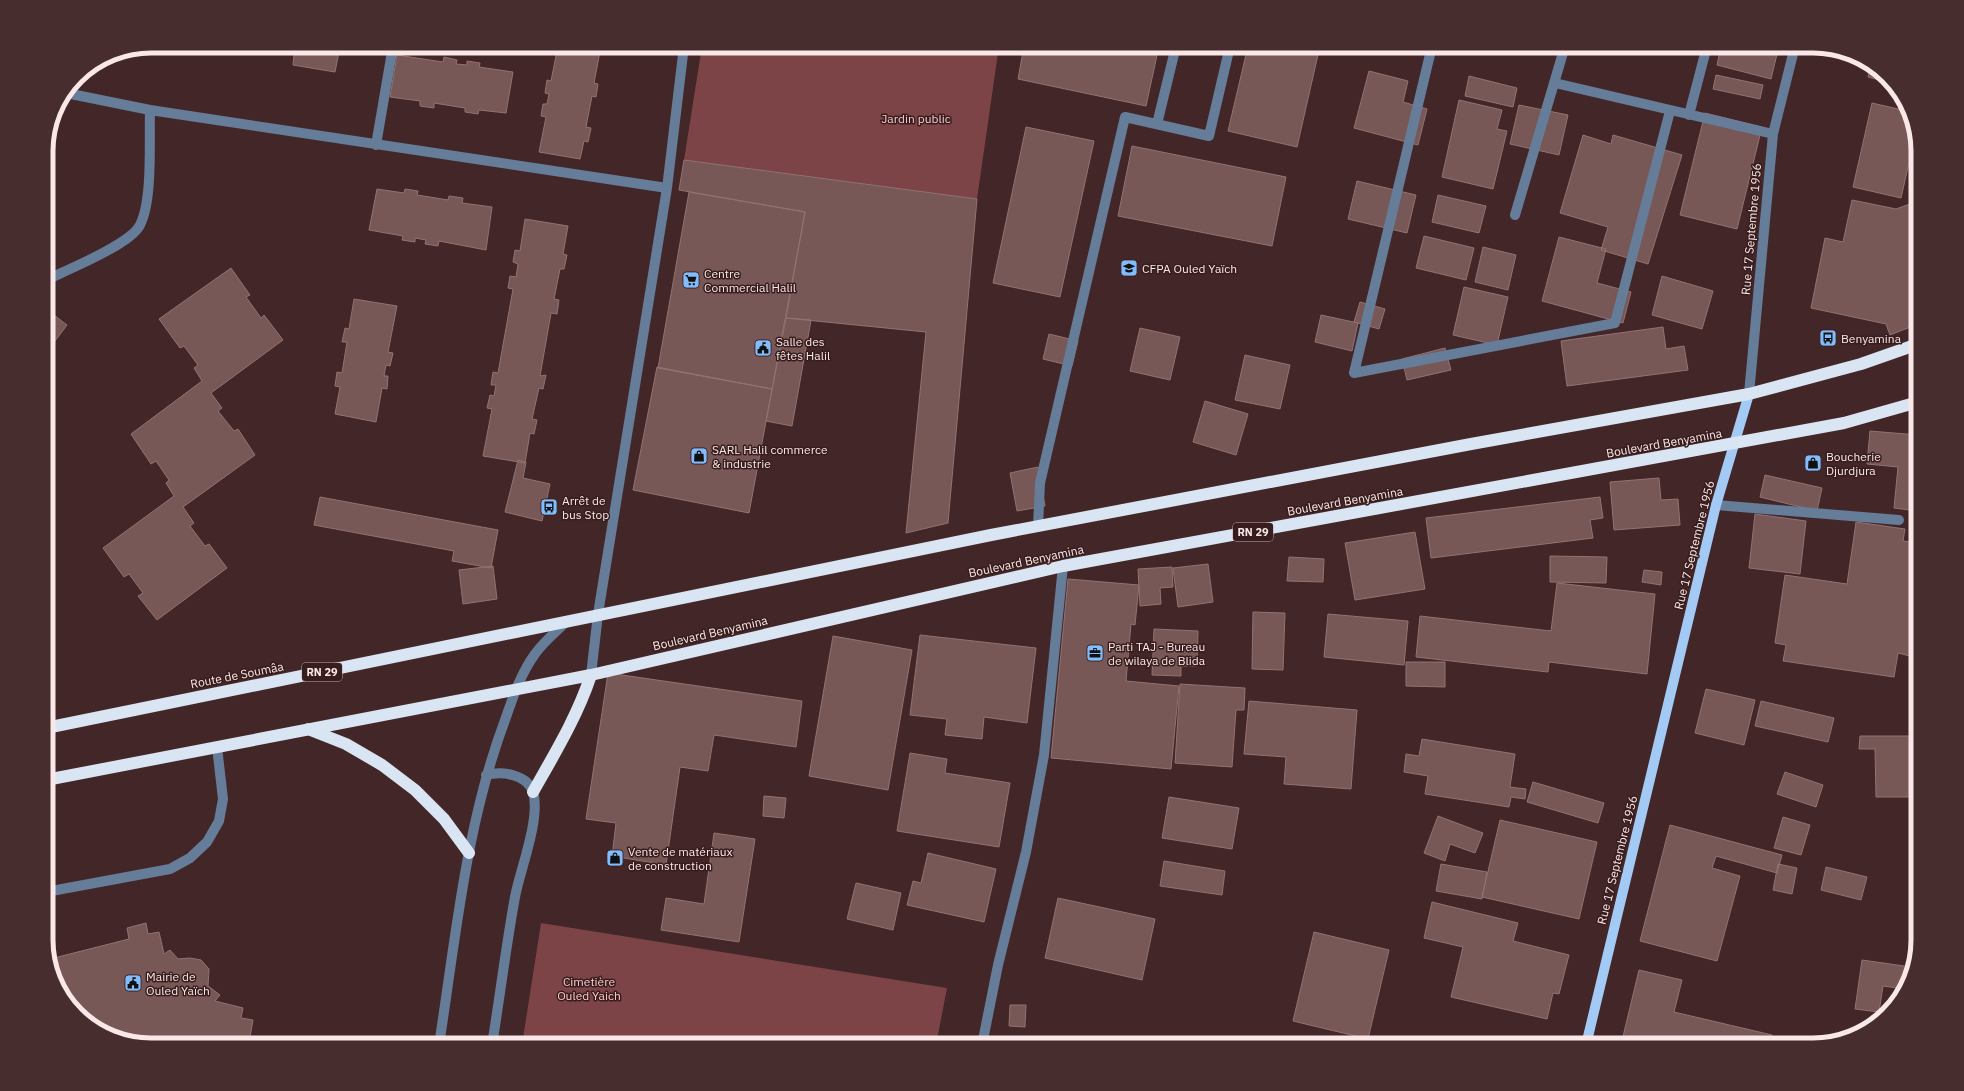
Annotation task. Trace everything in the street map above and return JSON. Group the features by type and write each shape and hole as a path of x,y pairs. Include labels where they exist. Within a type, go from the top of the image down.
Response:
{"highway":[{"name":"RN 29","path":"598,614 1038,526 1471,444 1749,394 1861,364 1911,346"},
{"name":"Boulevard Benyamina","path":"591,675 1063,566 1844,423 1911,404"},
{"name":"Route de Soumâa","path":"53,727 468,643 598,614"},
{"name":"RN 29","path":"53,779 591,675"},
{"path":"533,792 569,730 582,703 591,675"},
{"path":"308,729 352,748 382,765 415,790 444,819 469,853"}],"main road":[{"name":"Rue 17 Septembre 1956","path":"1588,1038 1716,505 1749,394"}],"street":[{"path":"376,145 392,53"},
{"path":"591,675 598,614 667,188 683,53"},
{"path":"1157,124 1174,53"},
{"path":"1038,526 1040,483 1125,117 1209,136 1228,53"},
{"path":"1430,53 1354,373 1614,323 1670,111"},
{"path":"1515,215 1563,53"},
{"path":"1689,115 1706,53"},
{"name":"Rue 17 Septembre 1956","path":"1749,394 1773,134 1793,53"},
{"path":"1555,83 1773,134"},
{"path":"72,94 150,110 667,188"},
{"path":"53,277 119,245 140,226 147,202 150,110"},
{"path":"1716,505 1899,520"},
{"path":"983,1038 998,965 1026,852 1044,755 1063,566"},
{"path":"440,1038 469,853 486,775 516,690 535,654 546,640 568,620"},
{"path":"53,891 170,869 190,858 208,842 219,821 223,799 217,747"},
{"path":"486,775 496,772 507,773 526,783 533,792 533,821 515,896 493,1038"}],"green space":[{"name":"Jardin public","path":"701,53 998,53 977,199 684,160"},
{"name":"Cimetière Ouled Yaich","path":"541,923 947,988 937,1038 523,1038"}],"building":[{"path":"294,53 339,53 335,72 293,65"},
{"path":"557,53 600,53 594,83 598,84 596,97 592,96 586,127 591,128 588,142 584,141 580,159 539,152 546,117 541,116 543,104 547,104 549,94 545,93 547,80 551,81"},
{"path":"1023,53 1157,53 1146,106 1018,79"},
{"path":"1246,53 1318,53 1297,147 1228,131"},
{"path":"1720,53 1777,53 1771,79 1717,65"},
{"path":"397,55 443,62 444,57 457,60 456,64 467,65 467,61 480,63 479,67 513,72 506,113 479,110 478,114 465,112 465,108 434,103 434,108 420,106 420,101 390,97"},
{"path":"1369,71 1408,81 1403,102 1427,109 1418,145 1354,128"},
{"path":"1869,72 1880,80 1868,77"},
{"path":"1716,75 1763,85 1760,99 1713,89"},
{"path":"1469,76 1517,88 1513,107 1465,96"},
{"path":"1459,100 1502,110 1497,129 1507,131 1493,189 1442,177"},
{"path":"1872,103 1902,110 1909,132 1911,154 1901,198 1853,187"},
{"path":"1519,105 1568,115 1559,155 1510,144"},
{"path":"1705,113 1762,127 1737,229 1680,215"},
{"path":"1026,127 1094,141 1060,297 993,283"},
{"path":"1583,135 1611,144 1613,135 1682,155 1648,264 1601,250 1608,227 1560,213"},
{"path":"1132,146 1286,177 1272,246 1118,216"},
{"path":"684,160 977,199 948,523 906,533 926,332 786,318 805,212 679,190"},
{"path":"1357,181 1416,195 1407,233 1348,219"},
{"path":"377,189 404,193 405,189 418,191 417,195 448,200 449,196 463,198 462,203 492,207 486,250 439,241 438,246 425,244 426,240 415,238 415,242 402,240 403,236 369,230"},
{"path":"689,192 805,212 772,389 658,368"},
{"path":"1438,195 1486,206 1479,233 1432,222"},
{"path":"1852,200 1896,209 1911,204 1911,327 1890,335 1886,324 1811,308 1825,238 1843,242"},
{"path":"525,219 568,226 563,254 567,255 564,269 560,269 554,299 559,300 557,314 551,313 540,376 546,375 543,389 539,388 532,419 537,420 534,434 530,433 525,463 483,456 492,409 487,408 490,395 494,396 496,385 491,385 493,372 498,373 513,289 508,288 510,276 516,277 518,264 513,262 515,250 520,251"},
{"path":"1424,236 1474,248 1466,280 1416,268"},
{"path":"1559,237 1606,249 1597,283 1631,292 1623,323 1542,301"},
{"path":"1483,247 1516,255 1508,290 1475,282"},
{"path":"231,268 250,295 246,297 261,318 264,315 283,340 211,393 222,408 218,411 234,431 238,429 255,455 183,507 194,523 190,526 205,546 209,544 227,568 157,620 138,596 143,593 129,574 124,577 103,548 174,496 166,483 169,480 156,461 151,464 131,434 202,381 194,368 198,365 184,346 180,348 159,319"},
{"path":"1662,276 1713,291 1702,329 1652,315"},
{"path":"1464,287 1508,297 1497,345 1453,335"},
{"path":"354,299 397,306 388,352 393,353 390,366 386,365 384,376 388,376 387,389 382,388 376,422 335,414 340,387 335,386 337,372 342,373 347,342 342,342 345,328 349,329"},
{"path":"1360,302 1385,309 1379,329 1354,322"},
{"path":"53,314 67,325 53,344"},
{"path":"1321,315 1358,323 1352,351 1315,342"},
{"path":"786,318 811,320 792,426 766,421"},
{"path":"1663,327 1666,349 1684,346 1688,370 1567,386 1561,341"},
{"path":"1140,328 1180,337 1170,380 1130,371"},
{"path":"1049,334 1078,341 1072,366 1043,359"},
{"path":"1445,348 1451,370 1407,380 1402,359"},
{"path":"1245,355 1290,365 1280,409 1235,400"},
{"name":"SARL Halil commerce & industrie","path":"657,367 772,389 749,513 633,490"},
{"path":"1205,401 1248,414 1236,455 1193,442"},
{"path":"1870,431 1911,434 1911,510 1894,508 1898,467 1867,464"},
{"path":"518,460 526,462 523,478 550,484 542,521 505,512"},
{"path":"1038,467 1045,506 1017,511 1010,473"},
{"path":"1765,475 1822,488 1817,511 1760,497"},
{"path":"1659,478 1661,500 1678,499 1680,525 1614,530 1610,482"},
{"path":"320,497 498,530 491,568 452,561 454,551 314,525"},
{"path":"1600,497 1603,518 1590,520 1593,538 1431,558 1426,518"},
{"path":"1755,514 1806,521 1800,574 1749,568"},
{"path":"1856,522 1905,529 1903,541 1911,542 1911,649 1910,656 1898,653 1894,677 1783,661 1786,645 1775,643 1785,575 1847,584"},
{"path":"1415,532 1425,589 1355,600 1345,543"},
{"path":"1550,556 1607,557 1606,583 1550,582"},
{"path":"1289,557 1324,559 1323,582 1287,581"},
{"path":"1208,564 1213,602 1178,607 1173,568"},
{"path":"493,566 497,599 463,604 459,570"},
{"path":"1172,567 1173,587 1160,588 1161,604 1140,606 1138,569"},
{"path":"1644,570 1662,572 1661,585 1642,582"},
{"name":"Parti TAJ - Bureau de wilaya de Blida","path":"1068,579 1139,585 1135,625 1131,624 1126,681 1179,686 1171,769 1051,758"},
{"path":"1557,583 1655,594 1647,674 1549,662 1548,672 1416,657 1420,616 1551,631"},
{"path":"1253,612 1285,613 1283,670 1252,669"},
{"path":"1328,614 1408,621 1404,665 1324,657"},
{"path":"1154,629 1198,631 1197,666 1181,666 1181,676 1152,675"},
{"path":"920,635 1036,648 1027,723 984,717 982,739 945,735 947,719 910,715"},
{"path":"833,636 912,650 888,790 809,776"},
{"path":"1406,662 1445,662 1445,687 1406,686"},
{"path":"608,673 802,701 796,747 714,735 708,771 680,767 666,865 612,856 616,823 586,819"},
{"path":"1180,684 1245,688 1244,710 1236,710 1232,767 1175,763"},
{"path":"1706,689 1755,700 1744,745 1695,733"},
{"path":"1249,701 1357,710 1351,789 1284,784 1286,757 1244,754"},
{"path":"1761,701 1834,718 1828,742 1755,726"},
{"path":"1860,736 1911,736 1911,797 1876,797 1875,749 1859,749"},
{"path":"1422,739 1515,754 1510,787 1526,789 1525,799 1511,797 1509,807 1425,794 1428,776 1404,772 1406,754 1419,756"},
{"path":"910,753 947,759 945,773 1010,783 999,847 897,831"},
{"path":"1785,772 1823,785 1816,807 1777,794"},
{"path":"1533,782 1604,803 1598,823 1527,802"},
{"path":"764,796 786,798 784,818 763,816"},
{"path":"1169,797 1239,808 1232,849 1162,838"},
{"path":"1438,816 1483,833 1475,853 1450,844 1445,861 1424,853"},
{"path":"1783,817 1810,825 1801,855 1774,848"},
{"path":"1500,820 1597,842 1579,919 1482,897"},
{"path":"1670,825 1782,855 1777,873 1716,856 1712,868 1740,876 1717,961 1640,941"},
{"path":"714,833 755,839 739,942 661,930 666,898 704,904"},
{"path":"928,853 996,869 984,922 907,905 913,881 921,883"},
{"path":"1164,861 1225,871 1222,895 1160,886"},
{"path":"1441,864 1487,872 1482,899 1436,891"},
{"path":"1778,864 1797,868 1792,894 1773,890"},
{"path":"1826,867 1867,877 1861,900 1821,890"},
{"path":"856,883 901,893 893,930 847,919"},
{"path":"1058,898 1155,919 1142,980 1045,958"},
{"path":"1432,902 1518,923 1513,941 1569,955 1559,994 1553,993 1547,1019 1451,997 1463,947 1424,938"},
{"name":"Mairie de Ouled Yaïch","path":"146,923 148,934 159,932 164,954 170,950 178,959 190,958 201,960 209,969 208,986 220,995 215,1001 243,1008 241,1018 253,1020 250,1038 139,1037 126,1035 108,1028 87,1014 77,1004 63,983 55,958 129,939 127,928"},
{"path":"1314,932 1389,950 1368,1038 1293,1021"},
{"path":"1862,960 1908,966 1898,988 1883,986 1879,1012 1855,1009"},
{"path":"1639,970 1682,980 1674,1012 1772,1035 1771,1038 1623,1038"},
{"path":"1010,1005 1026,1005 1025,1027 1009,1026"}],"place":[{"name":"CFPA Ouled Yaïch","path":"1129,268"},
{"name":"Centre Commercial Halil","path":"691,280"},
{"name":"Benyamina","path":"1828,338"},
{"name":"Salle des fêtes Halil","path":"763,348"},
{"name":"SARL Halil commerce & industrie","path":"699,456"},
{"name":"Boucherie Djurdjura","path":"1813,463"},
{"name":"Arrêt de bus Stop","path":"549,507"},
{"name":"Parti TAJ - Bureau de wilaya de Blida","path":"1095,653"},
{"name":"Vente de matériaux de construction","path":"615,858"},
{"name":"Mairie de Ouled Yaïch","path":"133,983"}]}
